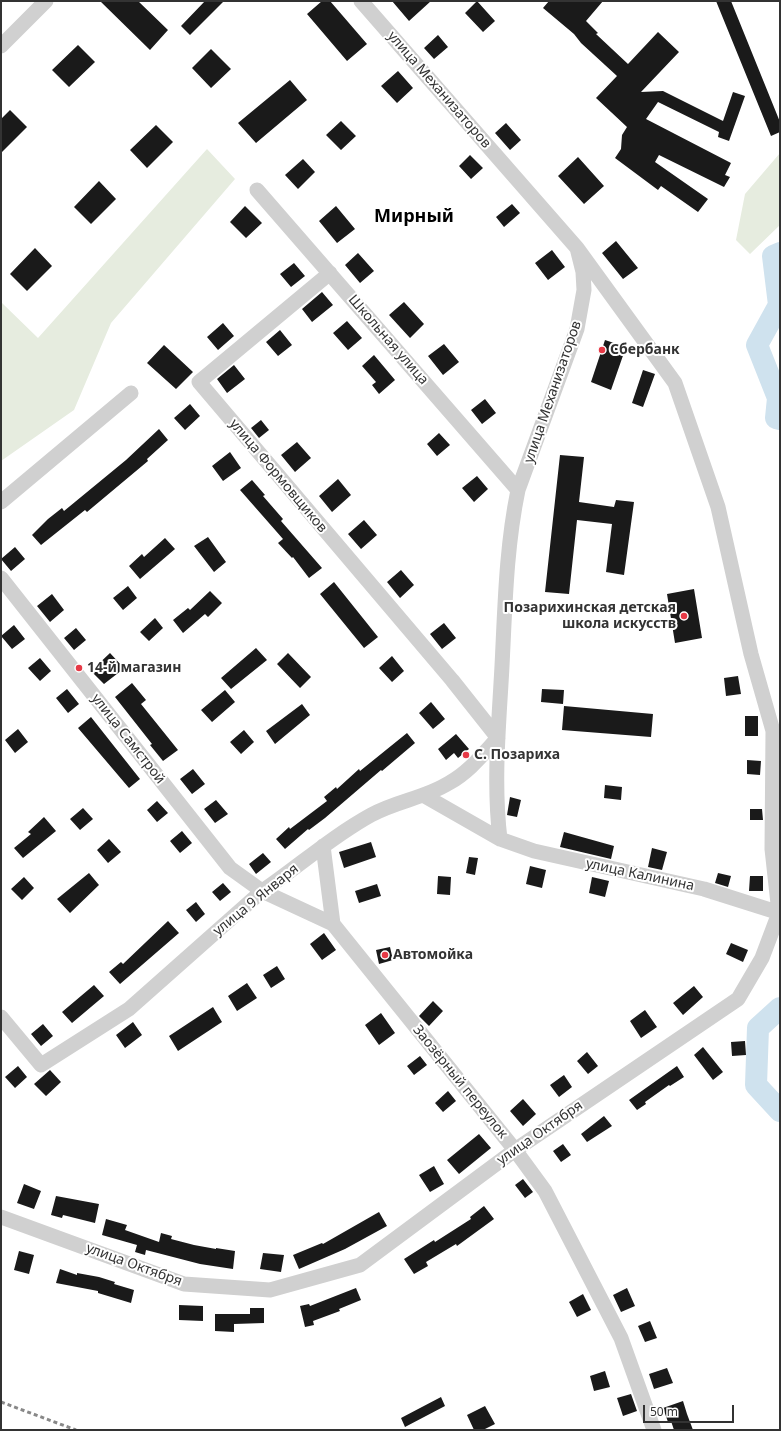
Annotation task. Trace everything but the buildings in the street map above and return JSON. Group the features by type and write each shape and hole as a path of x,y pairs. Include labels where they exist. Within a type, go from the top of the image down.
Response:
{"street":[{"path":"1,46 46,1"},
{"name":"улица Механизаторов","path":"361,1 577,248 583,272 584,290 577,329 518,490 509,550 496,799 500,839"},
{"name":"Школьная улица","path":"257,190 518,490"},
{"name":"улица Октября","path":"1,1217 184,1284 270,1290 360,1265 515,1150 738,999 762,958 780,913 772,849 774,731 751,654 718,507 675,383 577,248"},
{"name":"улица Формовщиков","path":"330,273 199,382 481,714 498,738"},
{"path":"1,502 131,393"},
{"name":"улица Самстрой","path":"1,578 230,868 262,891"},
{"name":"улица 9 Января","path":"7,1025 46,1061 129,1009 262,891 283,878 323,846 371,815 399,802 423,795 456,779 471,768 498,738"},
{"name":"улица Калинина","path":"423,795 500,839 534,851 704,889 780,913"},
{"path":"323,846 333,924"},
{"name":"Заозёрный переулок","path":"262,891 333,924 515,1150 544,1191 621,1338 654,1430"}],"shaded area":[{"path":"207,149 235,179 111,323 74,410 1,461 1,302 38,338"},
{"path":"780,153 780,225 750,254 736,240 745,194"}],"waterway":[{"path":"780,253 773,256 779,305 757,345 778,398 776,418 780,419"},
{"path":"780,1008 758,1028 756,1085 780,1111"}],"railway":[{"path":"1,1402 76,1430"}],"place":[{"name":"Сбербанк","path":"602,350"},
{"name":"Позарихинская детская школа искусств","path":"684,616"},
{"name":"14-й магазин","path":"79,668"},
{"name":"С. Позариха","path":"466,755"},
{"name":"Автомойка","path":"385,955"}],"district":[{"name":"Мирный","path":"414,217"}]}
